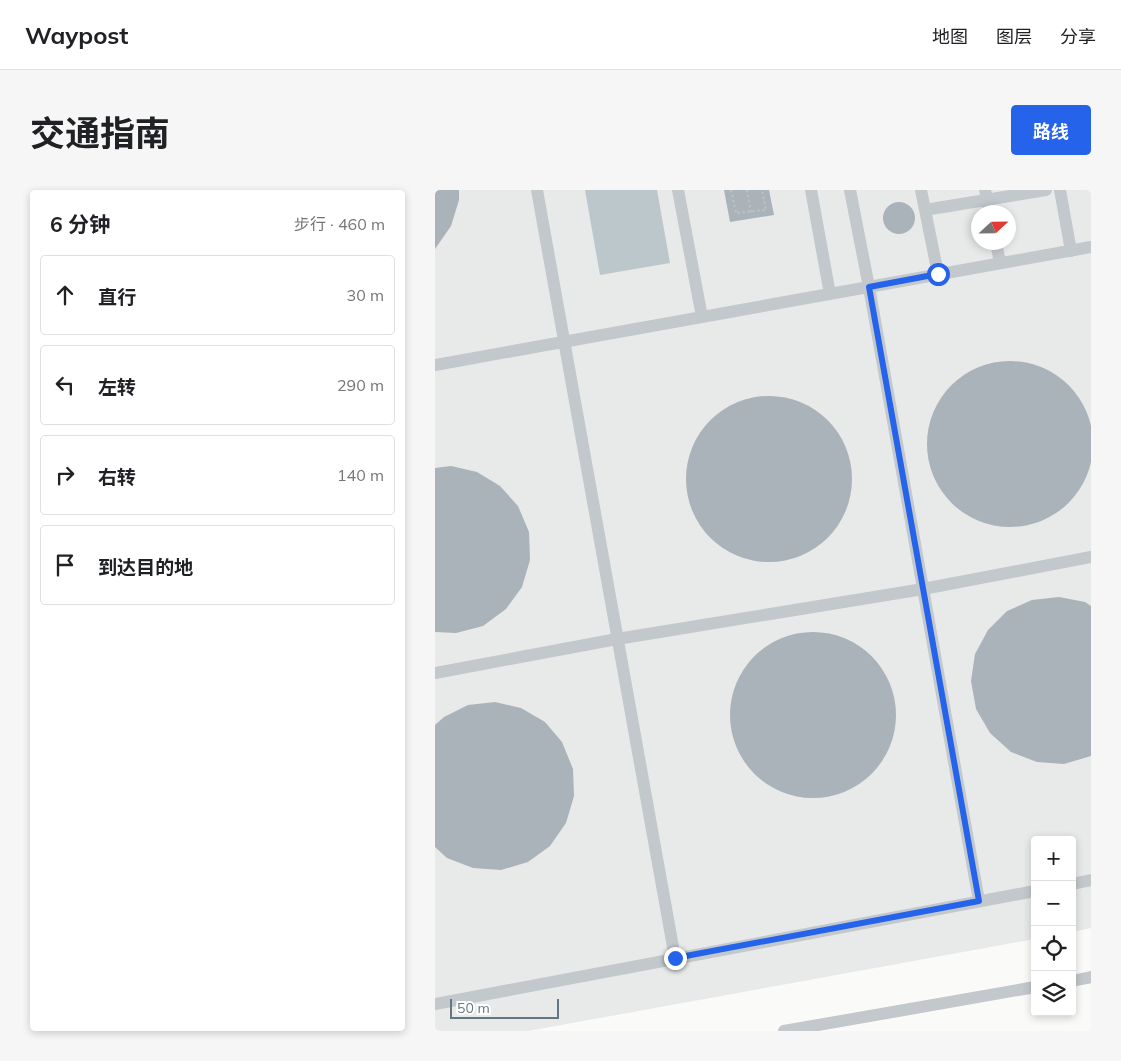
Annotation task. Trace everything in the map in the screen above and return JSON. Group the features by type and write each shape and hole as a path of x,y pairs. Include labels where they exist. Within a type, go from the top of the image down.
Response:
{"street":[{"path":"537,190 675,958"},
{"path":"678,190 702,317"},
{"path":"811,190 830,294"},
{"path":"850,190 979,901"},
{"path":"921,190 938,274"},
{"path":"925,210 986,195 1046,190"},
{"path":"1060,190 1071,251"},
{"path":"435,365 1091,247"},
{"path":"997,250 1000,264"},
{"path":"435,674 617,639 923,589 1091,557"},
{"path":"1076,883 1091,880"},
{"path":"435,1004 1031,892"},
{"path":"1076,980 1091,978"},
{"path":"784,1031 1031,988"}],"path":[{"path":"731,190 736,213 766,210 762,190"},
{"path":"747,190 751,212"}],"shaded area":[{"path":"435,190 1091,190 1091,928 1076,931 1076,836 1031,836 1031,940 528,1031 435,1031"},
{"path":"585,190 657,190 670,263 600,275"}],"building":[{"path":"435,190 459,190 459,200 451,226 435,249"},
{"path":"724,190 769,190 774,215 730,222"},
{"path":"899,202 905,203 910,207 914,212 914,224 910,229 905,233 899,234 893,233 888,229 884,224 883,218 884,212 888,207 893,203"},
{"path":"1002,361 1018,361 1042,367 1069,385 1087,412 1093,444 1087,476 1069,503 1042,521 1018,527 1002,527 978,521 957,508 946,497 933,476 927,452 927,436 933,412 946,391 957,380 978,367"},
{"path":"777,396 801,402 828,420 846,447 852,479 846,511 828,538 815,548 793,559 761,562 737,556 716,543 705,532 689,503 686,471 692,447 705,426 716,415 745,399"},
{"path":"451,466 477,472 500,486 518,506 529,532 530,560 522,587 506,609 483,626 456,633 435,632 435,468"},
{"path":"1059,597 1085,602 1091,606 1091,756 1064,764 1037,762 1011,752 990,733 976,709 971,681 975,654 988,630 1007,611 1032,600"},
{"path":"821,632 845,638 872,656 890,683 896,715 890,747 872,774 859,784 837,795 805,798 781,792 760,779 749,768 733,739 730,707 736,683 749,662 760,651 789,635"},
{"path":"495,702 521,708 545,722 562,742 573,769 574,796 566,823 550,846 528,862 501,870 473,868 447,858 435,847 435,725 444,717 468,705"}],"route":[{"path":"675,958 979,901 869,287 938,274"}]}
